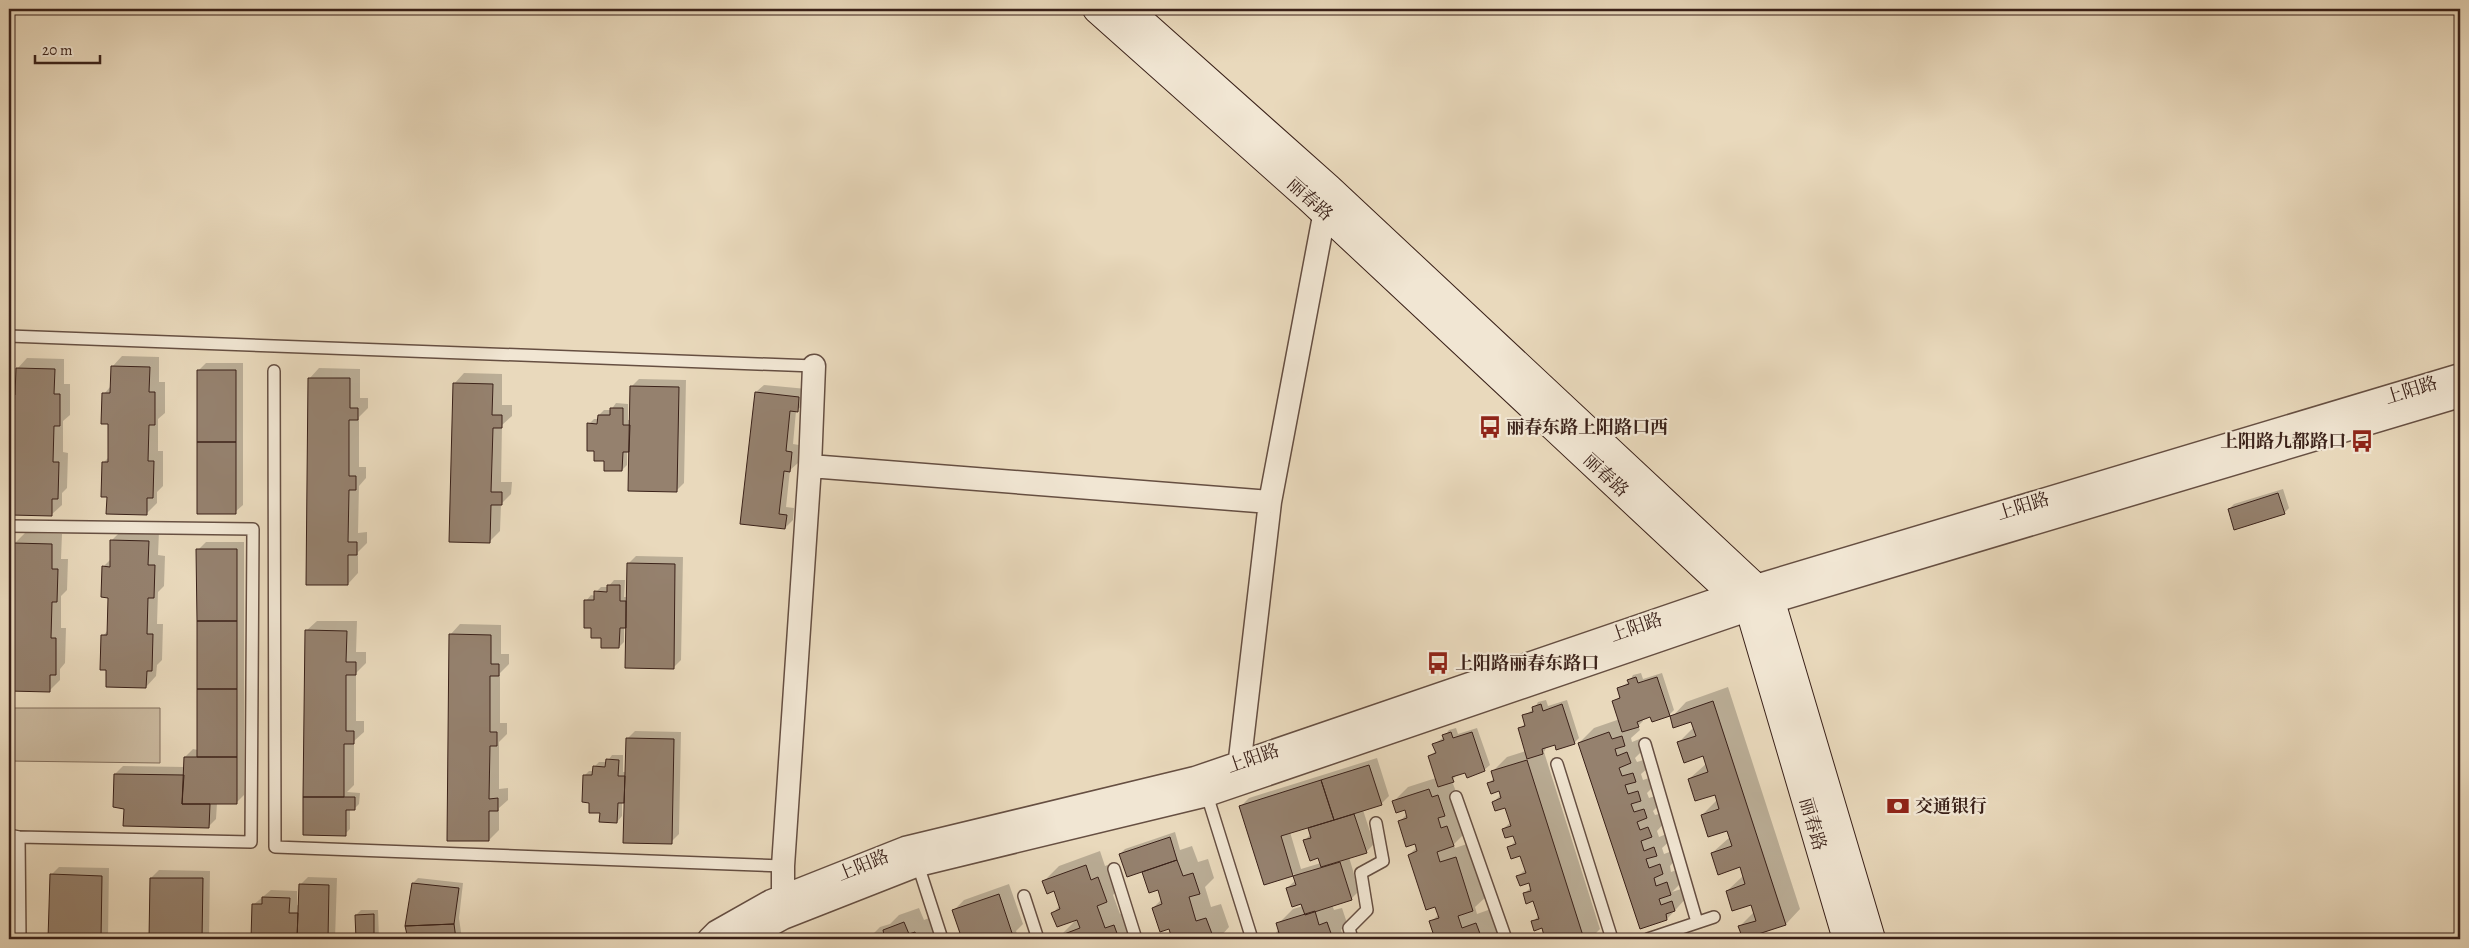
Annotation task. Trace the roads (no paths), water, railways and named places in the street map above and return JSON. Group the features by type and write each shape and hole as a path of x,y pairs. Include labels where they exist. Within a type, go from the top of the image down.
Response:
{"main road":[{"name":"丽春路","path":"1097,9 1327,200"},
{"name":"丽春路","path":"1127,9 1327,200 1752,598 1871,939"},
{"name":"丽春路","path":"1752,598 1847,939"}],"street":[{"path":"1237,785 1270,502 1327,200"},
{"path":"783,907 783,866 810,466 814,366"},
{"name":"上阳路","path":"746,939 783,907 905,848 1195,778 1752,598 2460,375"},
{"name":"上阳路","path":"709,939 716,932 783,907 918,865 1207,795 1752,598 2460,396"},
{"path":"810,466 1270,502"}],"lane":[{"path":"9,336 814,366"},
{"path":"274,371 275,847 783,866"},
{"path":"9,526 253,529 251,842 14,836 20,939"},
{"path":"1645,744 1698,922"},
{"path":"1557,764 1612,939"},
{"path":"1207,795 1252,939"},
{"path":"1456,797 1506,939"},
{"path":"1352,939 1349,928 1367,910 1361,873 1383,861 1376,823"},
{"path":"918,865 942,939"},
{"path":"1114,869 1136,939"},
{"path":"1024,896 1038,939"},
{"path":"1648,939 1714,917"}],"place":[{"name":"丽春东路上阳路口西","path":"1490,427"},
{"name":"上阳路九都路口","path":"2362,441"},
{"name":"上阳路丽春东路口","path":"1438,663"},
{"name":"交通银行","path":"1898,806"}]}
